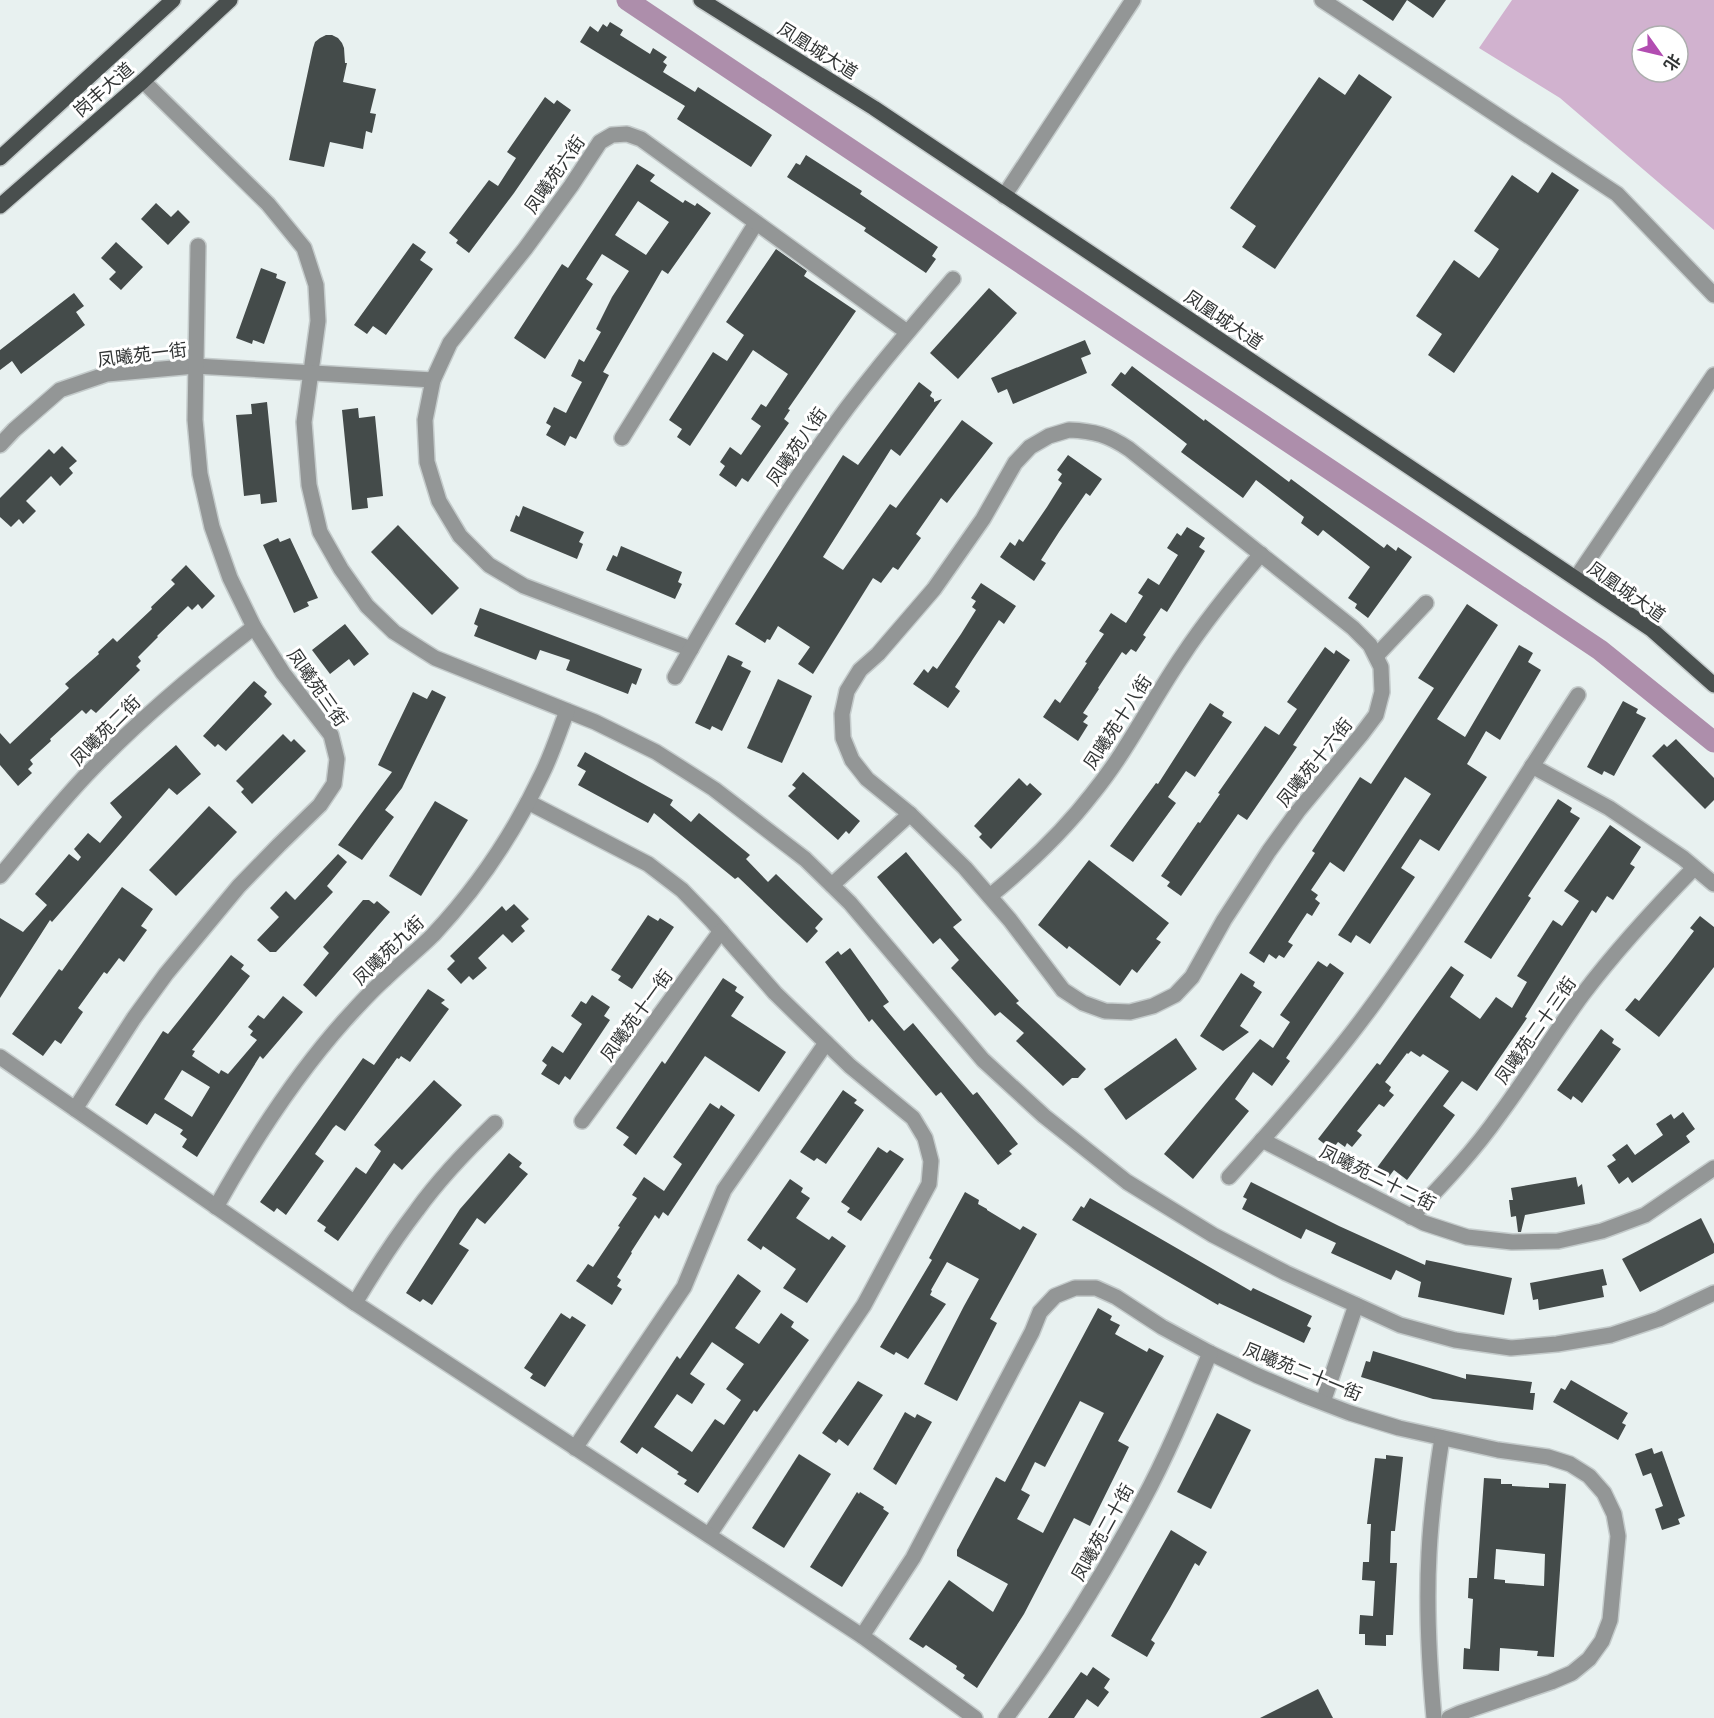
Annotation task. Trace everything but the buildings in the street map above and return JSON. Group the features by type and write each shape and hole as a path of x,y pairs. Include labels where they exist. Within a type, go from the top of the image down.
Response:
{"main road":[{"name":"岗丰大道","path":"2,152 173,0"},
{"name":"岗丰大道","path":"0,206 143,81 230,0"},
{"name":"凤凰城大道","path":"701,0 874,108 1576,578 1651,629 1714,686"}],"street":[{"path":"1004,196 1133,0"},
{"path":"1322,0 1617,194 1714,295"},
{"path":"143,81 268,204 304,248 316,285 318,321 304,422 309,485 320,532 341,569 367,606 394,632 435,658 595,722 656,752 714,789 805,859 832,885 850,903 983,1060 1044,1116 1127,1182 1213,1235 1286,1273 1401,1325 1455,1340 1511,1348 1557,1344 1611,1335 1659,1319 1714,1293"},
{"name":"凤曦苑六街","path":"433,380 450,343 525,249 600,142 612,135 627,134 641,139 907,332"},
{"path":"622,438 756,223"},
{"name":"凤曦苑三街","path":"75,1109 166,974 239,886 320,805 334,784 338,759 331,735 283,673 254,627 230,578 213,527 201,474 195,420 198,246"},
{"name":"凤曦苑八街","path":"675,677 744,557 782,499 829,432 907,332 952,279"},
{"name":"凤曦苑一街","path":"0,445 60,390 107,374 195,366 433,380"},
{"path":"1576,578 1714,375"},
{"path":"433,380 425,420 427,462 439,501 460,536 489,565 524,586 691,649"},
{"name":"凤曦苑十六街","path":"1069,430 1091,431 1111,437 1129,449 1353,628 1370,645 1376,656 1381,667 1382,692 1376,715 1275,843 1230,911 1192,977 1175,994 1154,1006 1130,1012 1105,1011 1083,1003 1063,990 990,896 965,868 910,814 867,779 852,760 843,738 842,714 848,691 860,670 878,654 934,589 983,519 1015,463 1030,447 1049,436 1069,430"},
{"name":"凤曦苑十八街","path":"990,896 1063,830 1095,792 1123,752 1183,655 1220,603 1261,554"},
{"path":"1376,656 1426,603"},
{"name":"凤曦苑二街","path":"0,876 91,770 128,733 197,671 254,627"},
{"path":"1229,1177 1328,1063 1374,1003 1424,933 1578,695"},
{"name":"凤曦苑九街","path":"216,1207 275,1110 308,1065 352,1013 383,980 432,936 476,886 513,831 543,772 567,711"},
{"path":"1532,766 1610,808 1694,867 1714,884"},
{"path":"528,802 648,864 682,890 775,993 826,1043 913,1118 926,1138 931,1161 928,1184 864,1305 709,1535"},
{"path":"832,885 910,814"},
{"name":"凤曦苑二十三街","path":"1411,1217 1442,1185 1499,1116 1576,1005 1617,951 1694,867"},
{"name":"凤曦苑十一街","path":"582,1121 721,931"},
{"path":"575,1448 684,1287 724,1190 826,1043"},
{"path":"0,1057 355,1304 862,1636 975,1718"},
{"path":"355,1304 390,1247 418,1208 468,1150 495,1123"},
{"name":"凤曦苑二十二街","path":"1262,1140 1424,1223 1467,1237 1512,1242 1558,1241 1602,1231 1645,1215 1714,1168"},
{"name":"凤曦苑二十一街","path":"862,1636 913,1557 1032,1332 1040,1312 1055,1296 1075,1288 1096,1288 1116,1297 1162,1327 1256,1375 1323,1402 1399,1428 1498,1450 1548,1457 1570,1464 1589,1476 1604,1493 1614,1514 1618,1536 1610,1620 1602,1641 1589,1659 1572,1673 1449,1718"},
{"path":"1323,1402 1356,1305"},
{"name":"凤曦苑二十街","path":"1006,1718 1074,1620 1143,1501 1167,1453 1210,1353"},
{"path":"1434,1718 1429,1667 1429,1553 1433,1495 1442,1438"}],"shaded area":[{"path":"1512,0 1714,0 1714,230 1560,98 1479,48"}],"waterway":[{"path":"627,0 1600,650 1714,742"}]}
